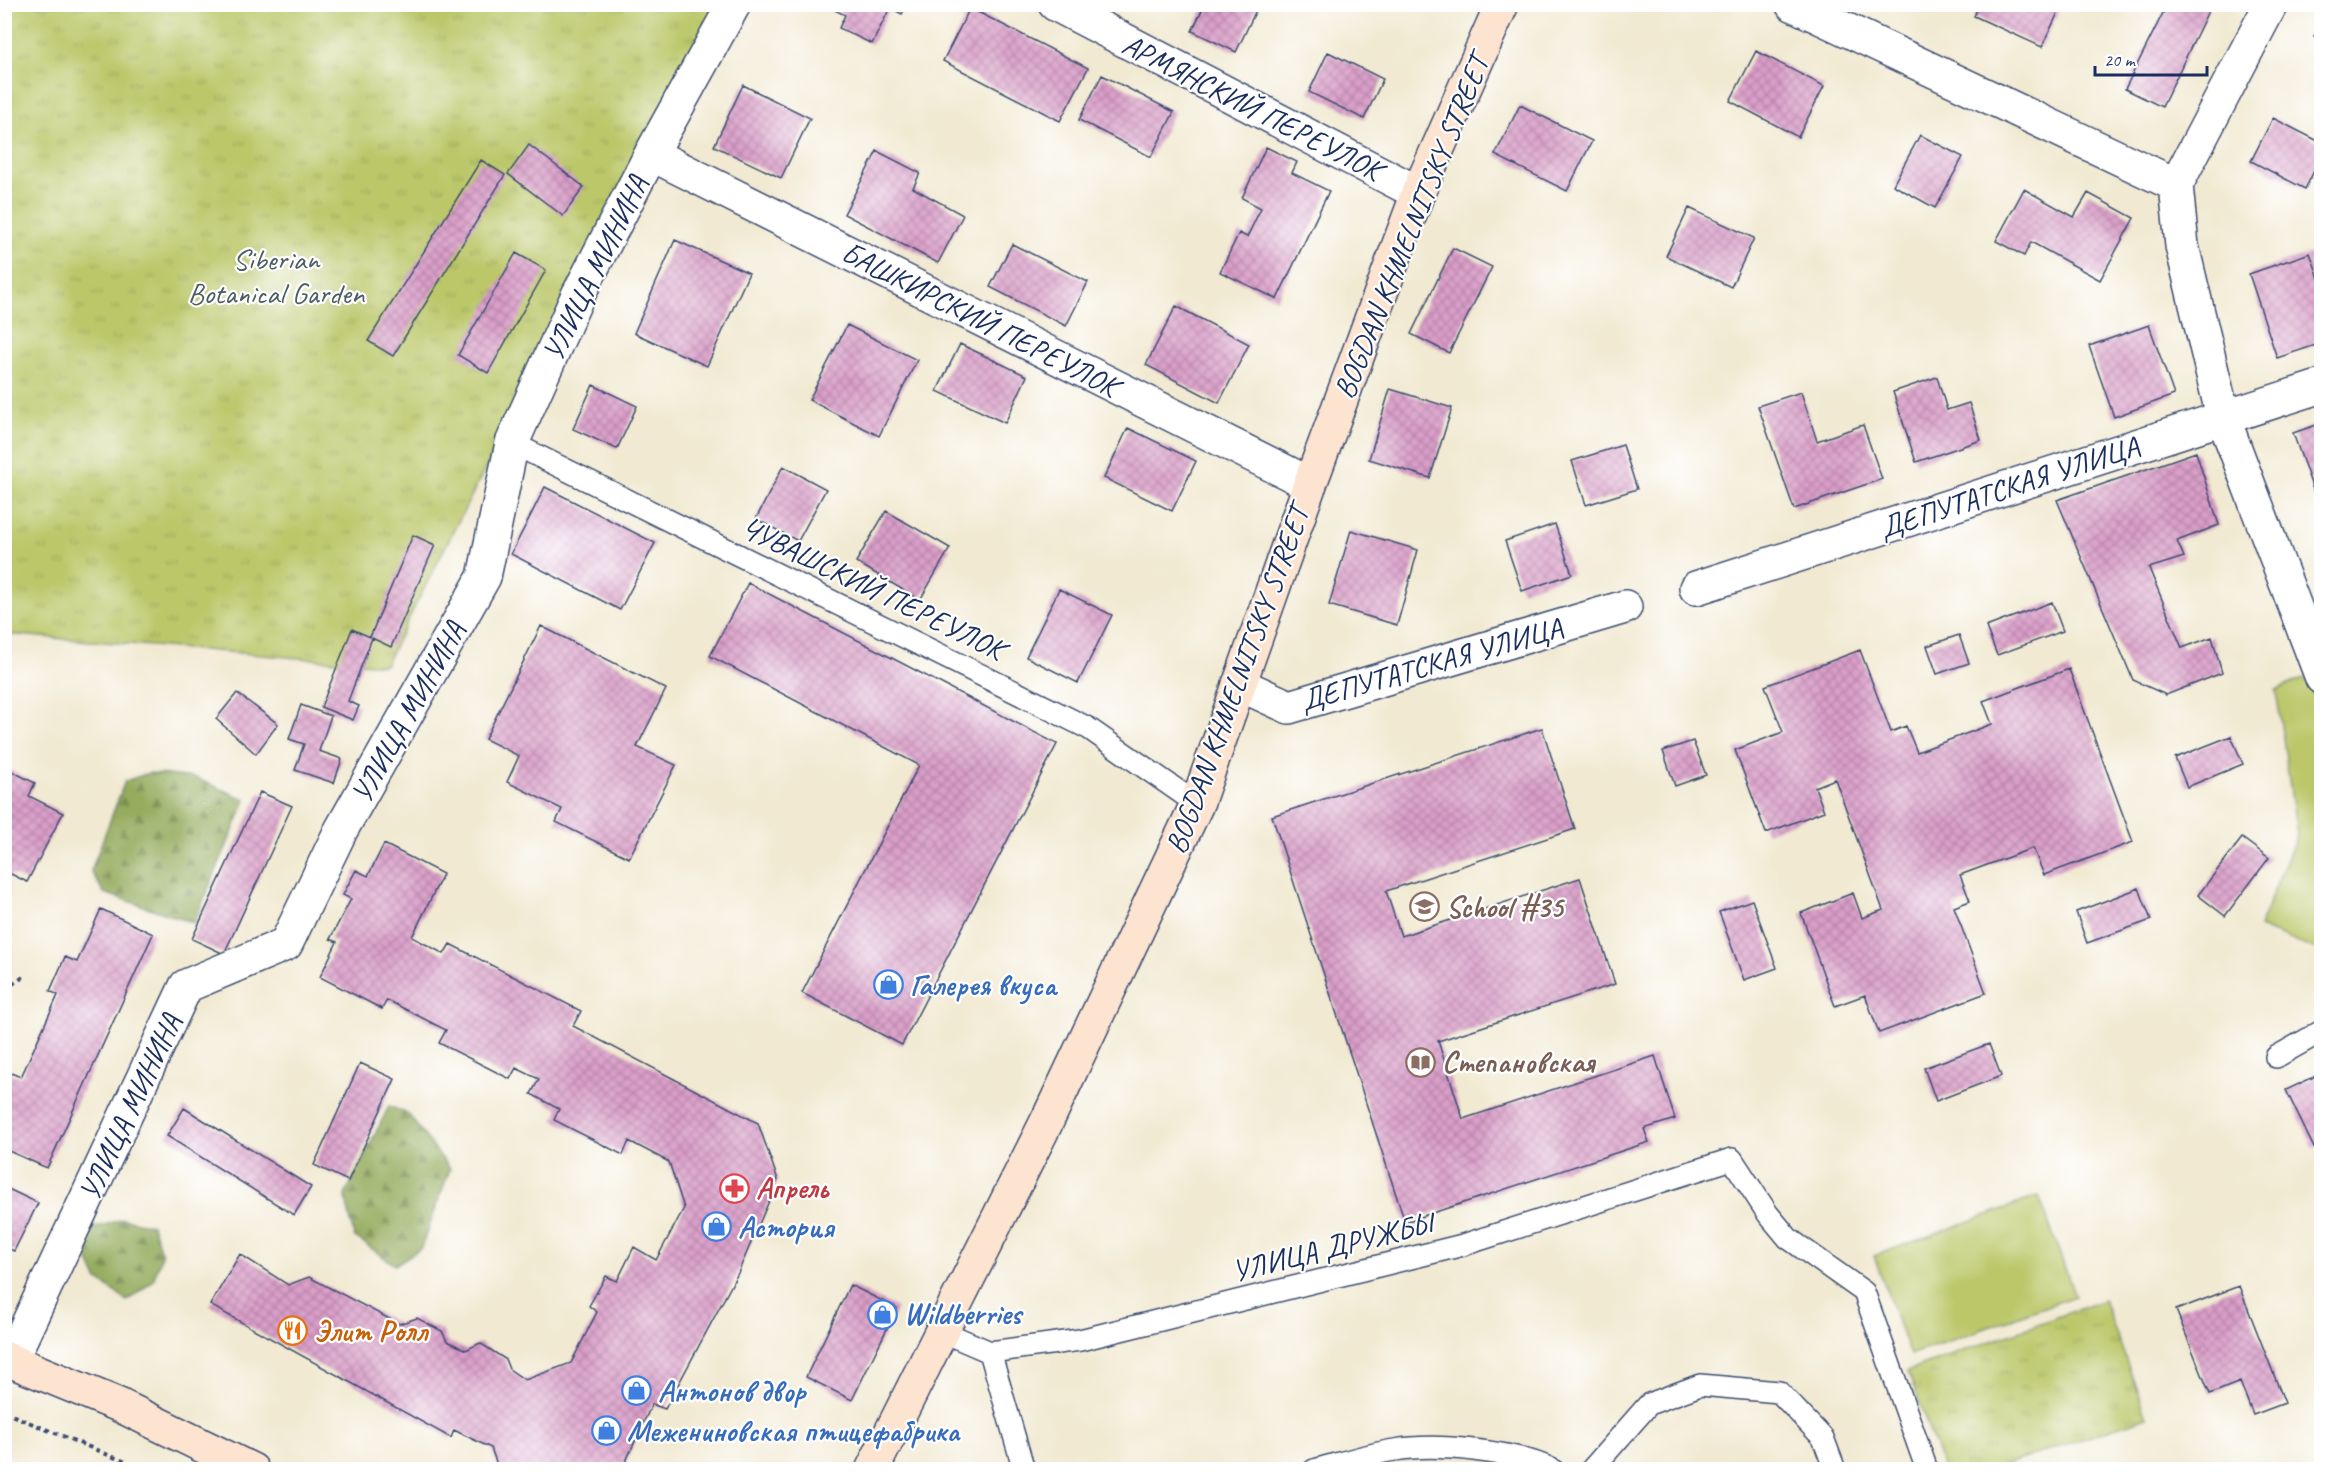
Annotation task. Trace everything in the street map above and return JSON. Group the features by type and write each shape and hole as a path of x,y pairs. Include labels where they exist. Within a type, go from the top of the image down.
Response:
{"street":[{"name":"УЛИЦА МИНИНА","path":"8,1359 186,986 286,944 341,831 484,577 512,443 578,295 651,154 735,4"},
{"name":"АРМЯНСКИЙ ПЕРЕУЛОК","path":"1054,4 1418,193"},
{"name":"BOGDAN KHMELNITSKY STREET","path":"872,1470 1049,1117 1197,804 1310,484 1418,193 1502,4"},
{"path":"1792,4 2176,185"},
{"path":"2271,4 2176,185 2182,246 2223,417 2322,678"},
{"name":"БАШКИРСКИЙ ПЕРЕУЛОК","path":"651,154 1310,484"},
{"name":"ДЕПУТАТСКАЯ УЛИЦА","path":"1696,588 2322,386"},
{"name":"ДЕПУТАТСКАЯ УЛИЦА","path":"1239,684 1289,707 1625,607"},
{"path":"8,1359 118,1405 252,1470"}],"lane":[{"name":"ЧУВАШСКИЙ ПЕРЕУЛОК","path":"512,443 1088,728 1197,804"},
{"path":"2276,1057 2322,1032"},
{"name":"УЛИЦА ДРУЖБЫ","path":"990,1352 1080,1340 1464,1245 1732,1159 1768,1214 1788,1238 1864,1292 1927,1470"},
{"path":"941,1331 990,1352 1024,1470"},
{"path":"1591,1470 1649,1404 1700,1386 1746,1387 1779,1392 1823,1438 1835,1470"},
{"path":"1314,1470 1396,1449 1465,1449 1536,1461 1553,1470"}],"path":[{"path":"4,989 27,975"},
{"path":"4,1412 145,1470"}],"green space":[{"name":"Siberian Botanical Garden","path":"4,5 722,5 385,665 5,634"},
{"path":"2305,678 2321,706 2321,952 2259,927 2297,835 2276,690"},
{"path":"149,773 196,778 246,800 194,923 104,893 91,871 125,781"},
{"path":"389,1106 408,1114 450,1169 421,1248 395,1265 354,1236 345,1195"},
{"path":"2039,1196 2075,1296 1910,1355 1874,1256"},
{"path":"123,1219 152,1225 162,1255 153,1281 127,1301 97,1279 83,1248 91,1229"},
{"path":"2104,1300 2147,1417 1993,1469 1943,1469 1908,1371"}],"building":[{"path":"823,4 907,4 902,14 890,8 872,44 839,28 845,15"},
{"path":"1205,4 1259,4 1236,52 1192,31"},
{"path":"1979,4 2062,4 2042,47 1974,16"},
{"path":"2167,5 2210,7 2162,107 2125,89"},
{"path":"970,8 1088,68 1060,121 943,61"},
{"path":"2322,21 2322,39 2314,36"},
{"path":"1756,51 1824,86 1798,137 1730,101"},
{"path":"1328,52 1383,79 1364,119 1309,92"},
{"path":"1102,75 1174,112 1151,157 1079,120"},
{"path":"743,85 810,118 781,178 714,146"},
{"path":"1520,105 1592,141 1567,191 1495,155"},
{"path":"2273,118 2322,143 2322,155 2305,189 2251,161"},
{"path":"1920,135 1963,157 1935,208 1893,185"},
{"path":"529,145 584,187 563,216 508,174"},
{"path":"1266,147 1297,162 1292,173 1329,191 1277,299 1220,272 1239,233 1247,237 1261,208 1242,198"},
{"path":"877,151 920,173 913,188 963,215 938,263 844,214"},
{"path":"481,160 505,175 393,356 368,341"},
{"path":"2024,189 2074,217 2088,193 2134,218 2100,280 2031,242 2024,256 1996,241"},
{"path":"1689,208 1754,238 1731,287 1666,256"},
{"path":"675,240 749,273 707,366 634,333"},
{"path":"1012,244 1088,282 1066,326 990,287"},
{"path":"1453,248 1492,267 1449,353 1411,334"},
{"path":"516,253 546,270 488,373 458,355"},
{"path":"2310,253 2322,286 2322,343 2277,358 2249,274"},
{"path":"1176,306 1249,344 1219,403 1146,365"},
{"path":"847,325 917,360 879,436 809,400"},
{"path":"2149,325 2174,395 2114,417 2089,346"},
{"path":"960,344 1027,376 1005,423 937,391"},
{"path":"1937,377 1947,410 1969,403 1981,440 1916,462 1893,392"},
{"path":"593,385 637,406 617,449 573,429"},
{"path":"1390,389 1452,408 1430,478 1369,459"},
{"path":"1801,392 1817,441 1863,425 1882,479 1794,509 1758,406"},
{"path":"2322,423 2322,493 2315,495 2293,433"},
{"path":"1128,428 1196,461 1172,511 1104,478"},
{"path":"1623,445 1637,489 1586,505 1572,461"},
{"path":"2196,452 2219,525 2177,541 2184,557 2149,568 2182,648 2212,637 2222,673 2166,695 2133,680 2057,500"},
{"path":"783,466 826,489 798,541 756,519"},
{"path":"545,487 655,543 620,610 511,554"},
{"path":"886,511 950,548 920,600 856,562"},
{"path":"1555,524 1572,574 1522,591 1505,541"},
{"path":"1351,530 1418,550 1397,625 1329,605"},
{"path":"413,535 435,545 391,647 372,638 348,701 359,706 353,720 321,707 352,629 370,637"},
{"path":"748,583 1057,744 902,1045 802,993 919,765 710,656"},
{"path":"1059,589 1112,615 1078,683 1026,657"},
{"path":"2052,602 2063,631 1997,655 1986,627"},
{"path":"541,626 666,689 637,747 676,765 629,858 556,822 562,809 507,782 519,756 485,739"},
{"path":"1959,635 1969,663 1937,674 1927,646"},
{"path":"1860,650 1891,732 1906,726 1917,752 1992,724 1983,701 2069,669 2133,842 2044,875 2033,848 1960,875 1970,901 1954,907 1986,993 1879,1033 1865,995 1835,1006 1801,913 1853,893 1862,918 1883,910 1835,779 1815,787 1824,811 1766,833 1735,750 1783,732 1765,686"},
{"path":"237,693 278,724 256,754 216,719"},
{"path":"301,705 331,716 319,751 342,759 334,783 295,770 304,744 289,739"},
{"path":"1542,728 1575,829 1386,891 1401,936 1580,878 1615,984 1438,1041 1463,1119 1655,1056 1675,1119 1644,1129 1649,1142 1405,1222 1272,816"},
{"path":"2231,736 2243,764 2187,787 2175,758"},
{"path":"1693,741 1706,775 1675,786 1663,751"},
{"path":"4,767 35,783 29,796 63,813 27,882 11,874 4,881"},
{"path":"260,792 292,806 224,954 192,939"},
{"path":"2242,838 2269,858 2225,916 2198,895"},
{"path":"384,844 443,874 412,937 444,954 450,944 581,1011 573,1026 758,1123 778,1180 738,1273 665,1409 652,1404 622,1470 499,1470 491,1448 454,1430 451,1438 210,1305 240,1254 288,1285 309,1277 399,1324 417,1318 442,1331 447,1341 466,1350 480,1343 505,1359 509,1369 525,1380 571,1363 597,1312 589,1306 606,1276 617,1281 634,1247 656,1260 684,1208 669,1162 629,1141 623,1155 554,1120 559,1109 531,1094 539,1079 516,1068 510,1079 439,1043 446,1030 387,1000 382,1009 320,977 337,942 330,939 351,899 343,895 356,870 368,876"},
{"path":"2139,888 2151,920 2087,943 2076,912"},
{"path":"1752,900 1777,968 1744,980 1719,912"},
{"path":"101,909 153,934 47,1168 4,1149 4,1087 11,1073 21,1077 58,995 50,991 65,957 77,962"},
{"path":"1989,1044 2001,1076 1936,1101 1924,1068"},
{"path":"360,1063 395,1079 348,1181 314,1165"},
{"path":"2322,1073 2322,1145 2314,1148 2286,1090"},
{"path":"184,1108 311,1187 294,1215 167,1136"},
{"path":"4,1187 38,1203 14,1251 4,1247"},
{"path":"850,1285 897,1308 852,1400 806,1377"},
{"path":"2239,1286 2285,1403 2253,1415 2240,1382 2210,1394 2176,1310"}],"place":[{"name":"School #35","path":"1425,907"},
{"name":"Галерея вкуса","path":"889,985"},
{"name":"Степановская","path":"1421,1062"},
{"name":"Апрель","path":"735,1188"},
{"name":"Астория","path":"717,1227"},
{"name":"Wildberries","path":"883,1314"},
{"name":"Элит Ролл","path":"293,1331"},
{"name":"Антонов двор","path":"637,1391"},
{"name":"Межениновская птицефабрика","path":"606,1431"}]}
